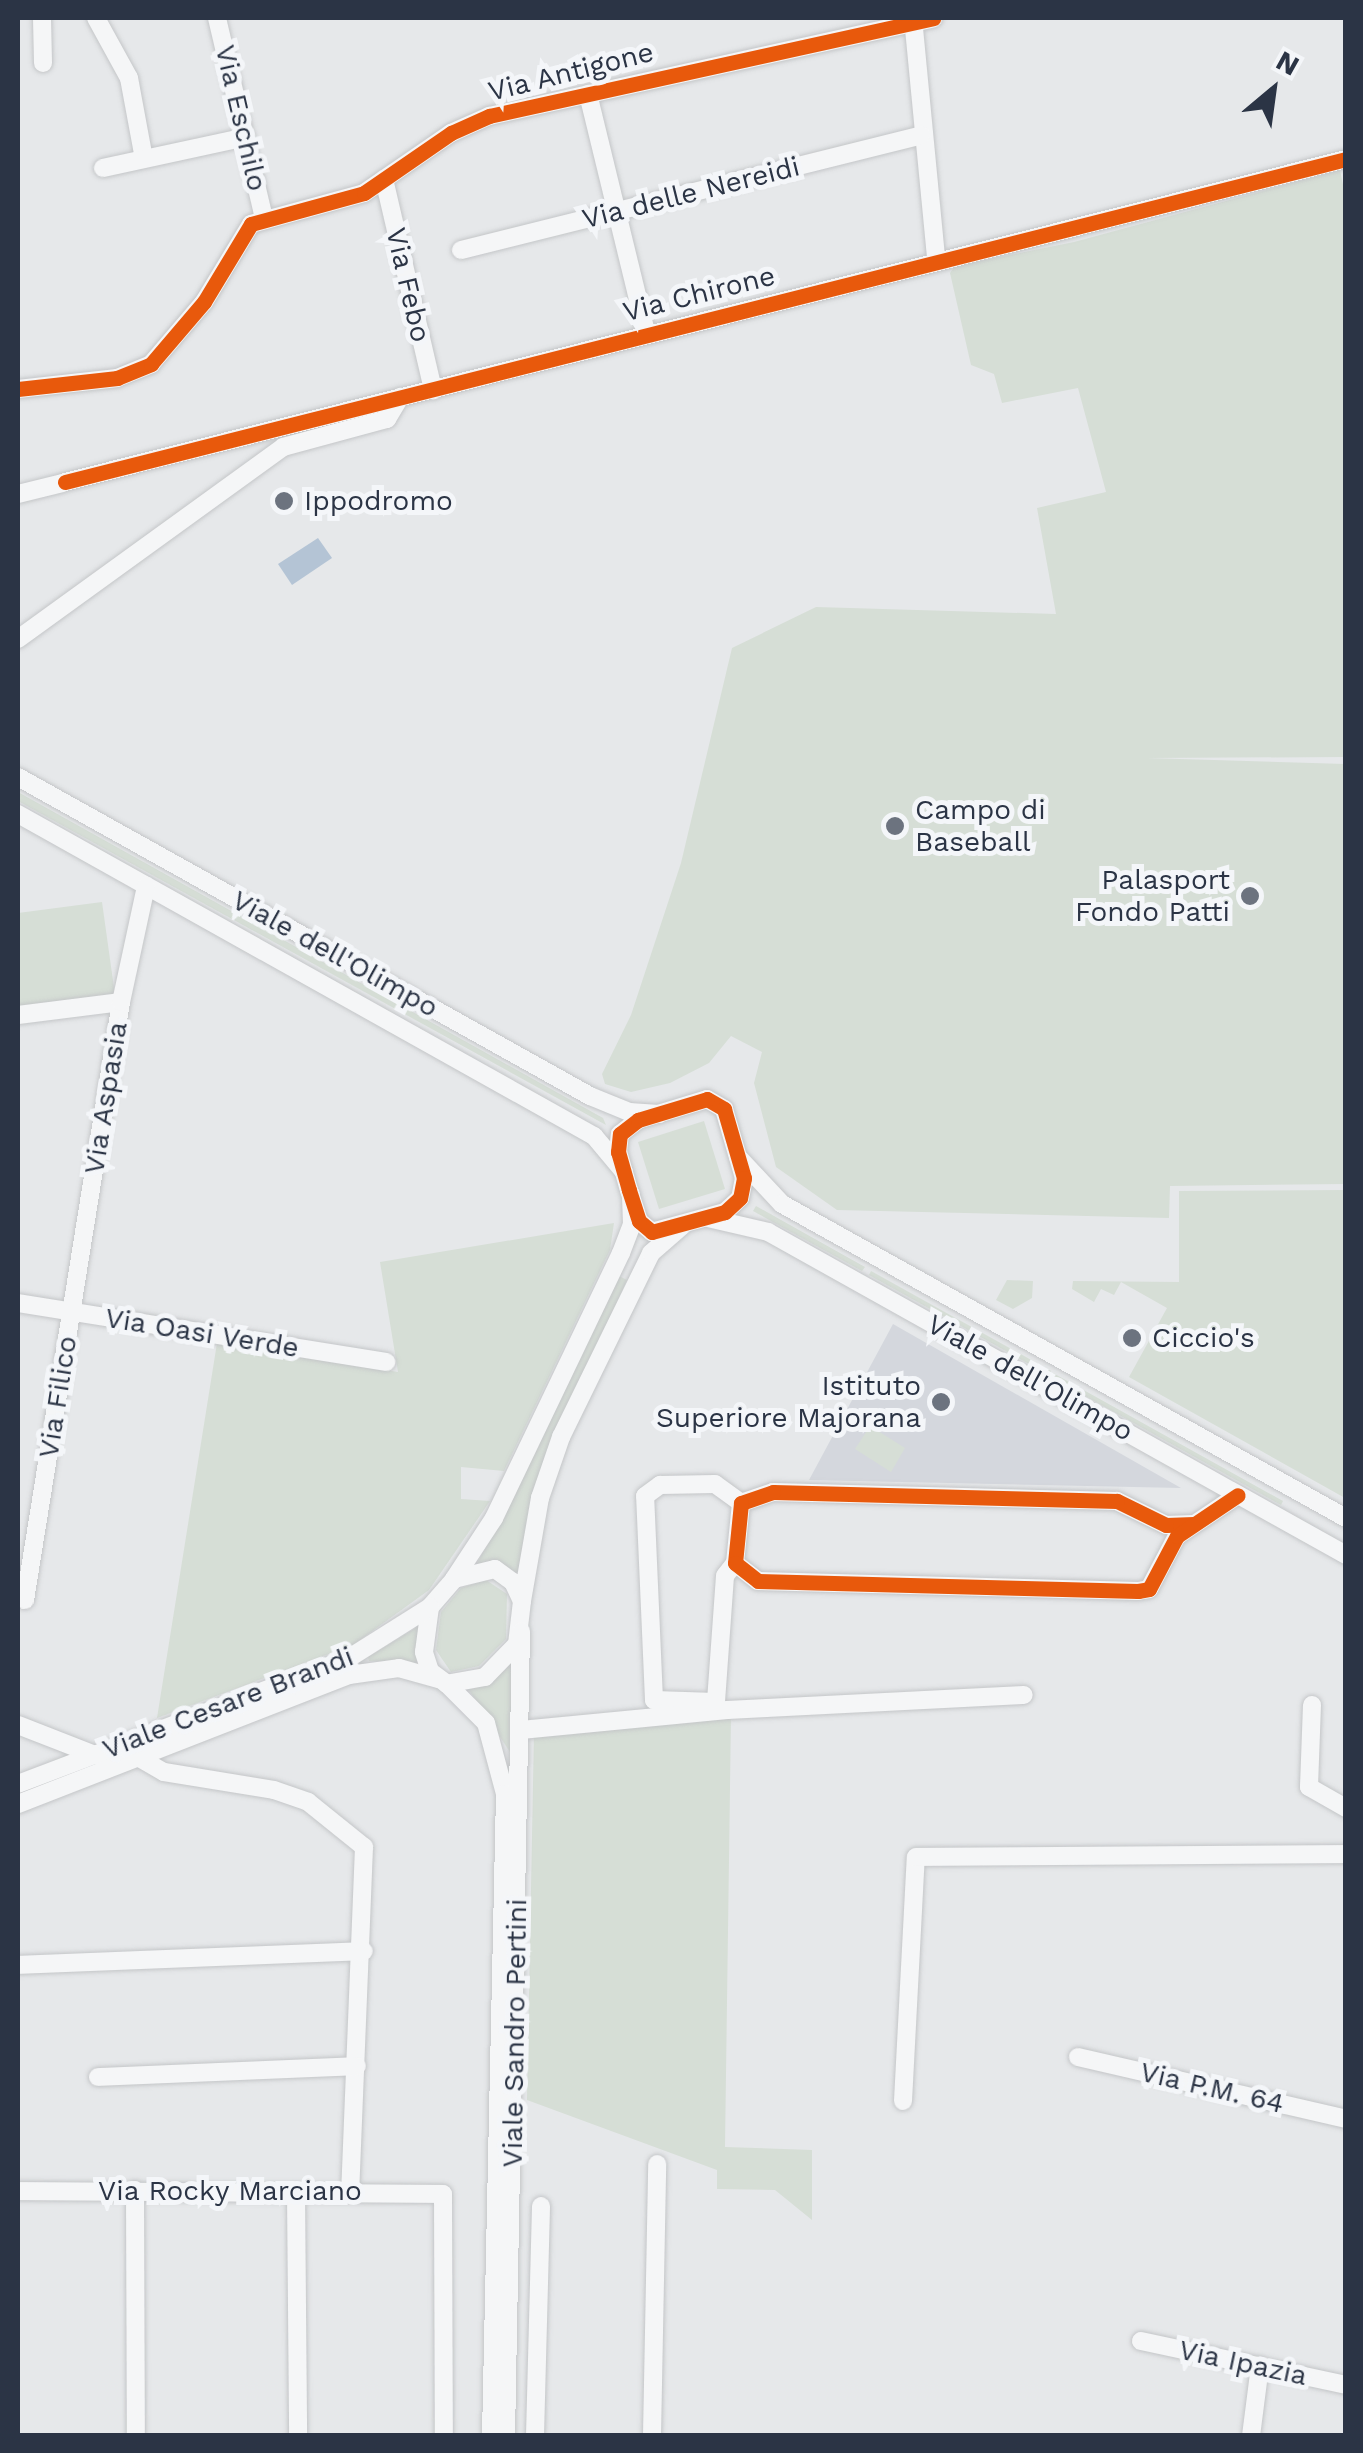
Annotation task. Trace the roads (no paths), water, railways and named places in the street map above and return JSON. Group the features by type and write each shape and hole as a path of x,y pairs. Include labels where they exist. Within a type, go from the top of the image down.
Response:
{"street":[{"path":"42,18 43,63"},
{"path":"96,18 129,78 144,160"},
{"name":"Via Eschilo","path":"218,18 264,220"},
{"name":"Via Antigone","path":"264,220 364,193 451,133 489,116 913,19 932,18"},
{"path":"913,19 936,257"},
{"path":"588,94 646,332"},
{"name":"Via delle Nereidi","path":"461,250 922,135"},
{"path":"103,168 246,137"},
{"name":"Via Chirone","path":"18,494 433,390 936,257 1096,226 1346,159"},
{"name":"Via Febo","path":"384,179 433,390"},
{"path":"18,389 117,378 151,364 214,288 251,224 264,220"},
{"path":"18,639 283,446 387,419 400,397"},
{"name":"Viale dell'Olimpo","path":"18,777 590,1096 629,1112 659,1114"},
{"name":"Viale dell'Olimpo","path":"18,814 594,1136 624,1172"},
{"name":"Via Aspasia","path":"72,1312 121,1002 146,886"},
{"path":"18,1015 121,1002"},
{"path":"718,1102 738,1157 740,1198 708,1218 659,1232 645,1228 631,1194 620,1134 628,1124 718,1102"},
{"name":"Viale dell'Olimpo","path":"738,1157 782,1204 1346,1518"},
{"path":"631,1194 632,1224 622,1253 494,1518 430,1607 424,1652 443,1682 475,1682 497,1669 522,1630 522,1601 540,1498 561,1437 651,1254 682,1226"},
{"name":"Viale dell'Olimpo","path":"708,1218 759,1227 1346,1555"},
{"name":"Via Oasi Verde","path":"18,1303 386,1362"},
{"name":"Via Filico","path":"25,1600 72,1312"},
{"path":"715,1484 741,1502 735,1563 725,1576 716,1702 654,1700 645,1496 660,1485 715,1484"},
{"path":"741,1502 773,1492 1117,1501 1166,1525 1194,1524"},
{"path":"735,1563 758,1581 1138,1591 1149,1589 1161,1558 1194,1524 1238,1495"},
{"path":"454,1578 495,1569 514,1582 522,1601"},
{"name":"Viale Cesare Brandi","path":"18,1784 349,1658 430,1607"},
{"name":"Viale Sandro Pertini","path":"506,2436 522,1630"},
{"name":"Viale Cesare Brandi","path":"18,1804 368,1670 399,1668 443,1682"},
{"name":"Viale Sandro Pertini","path":"443,1682 486,1723 505,1794 491,2436"},
{"path":"521,1730 727,1710 1024,1695"},
{"path":"1312,1705 1308,1787 1346,1808"},
{"path":"18,1725 95,1755 136,1756 164,1772 274,1790 348,1828 364,1848 364,1951 350,2190"},
{"path":"903,2101 916,1857 1346,1854"},
{"path":"18,1964 364,1951"},
{"name":"Via P.M. 64","path":"1078,2057 1346,2119"},
{"path":"98,2077 357,2066"},
{"path":"652,2436 657,2164"},
{"path":"134,2190 136,2436"},
{"name":"Via Rocky Marciano","path":"18,2192 350,2190 443,2194 444,2436"},
{"path":"296,2192 298,2436"},
{"path":"535,2436 541,2206"},
{"name":"Via Ipazia","path":"1141,2340 1346,2385"},
{"path":"1251,2436 1260,2366"}],"water":[{"path":"318,538 332,558 292,585 278,564"}],"place":[{"name":"Ippodromo","path":"284,501"},
{"name":"Campo di Baseball","path":"895,826"},
{"name":"Palasport Fondo Patti","path":"1250,896"},
{"name":"Ciccio's","path":"1132,1338"},
{"name":"Istituto Superiore Majorana","path":"941,1402"}]}
